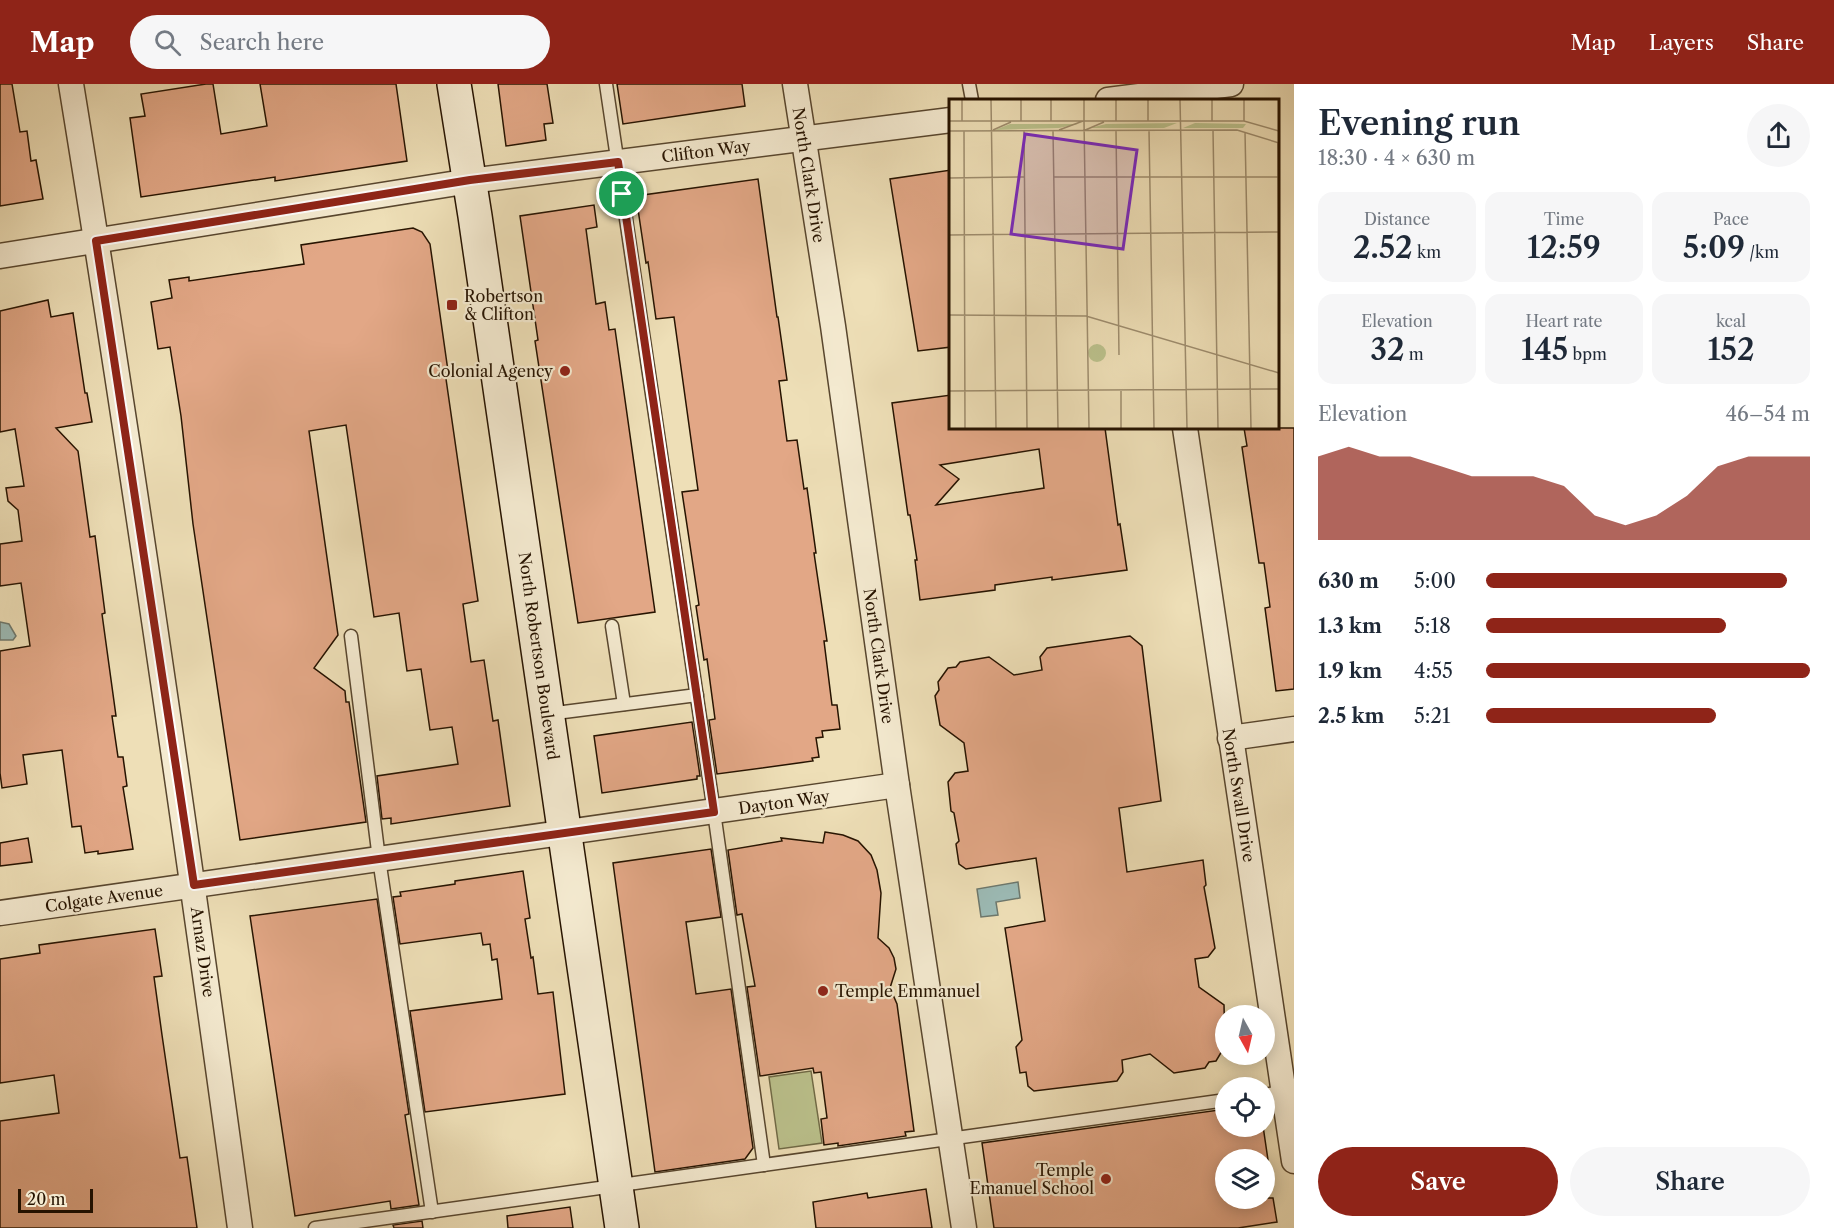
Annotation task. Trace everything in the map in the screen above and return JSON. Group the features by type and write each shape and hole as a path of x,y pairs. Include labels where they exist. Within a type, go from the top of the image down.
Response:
{"main road":[{"name":"North Robertson Boulevard","path":"454,84 470,180 622,1228"}],"street":[{"name":"Arnaz Drive","path":"71,84 194,885 240,1228"},
{"name":"North Clark Drive","path":"795,84 833,326 897,785 964,1228"},
{"path":"1113,99 1136,94 1231,84"},
{"name":"Clifton Way","path":"0,256 470,180 949,120"},
{"name":"North Swall Drive","path":"1185,429 1281,1092 1294,1161"},
{"path":"1230,738 1294,729"},
{"name":"Dayton Way","path":"564,834 897,785"},
{"name":"Colgate Avenue","path":"0,913 564,834"}],"lane":[{"path":"606,84 697,694 764,1165"},
{"path":"969,84 972,99"},
{"path":"612,627 624,704"},
{"path":"351,636 379,859 432,1212"},
{"path":"547,714 697,694"},
{"path":"315,1228 1215,1102"}],"green space":[{"path":"811,1071 822,1143 779,1149 769,1077"}],"water":[{"path":"0,622 9,624 16,636 13,640 0,640"},
{"path":"1018,882 1020,898 996,902 998,915 981,917 977,889"}],"building":[{"path":"0,84 12,84 20,132 27,131 31,161 36,160 43,199 0,206"},
{"path":"213,84 221,134 267,126 260,84 396,84 407,161 275,181 275,177 141,197 130,118 145,116 141,94"},
{"path":"498,84 547,84 553,123 544,124 546,140 506,146"},
{"path":"617,84 742,84 745,106 623,124"},
{"path":"949,170 949,347 918,351 890,179"},
{"path":"758,179 787,380 779,381 787,441 797,440 804,489 807,488 827,641 824,641 832,705 837,705 840,729 822,731 823,737 816,738 819,757 812,758 813,761 717,774 709,720 715,719 707,659 704,660 696,606 699,605 682,492 698,490 674,317 656,319 636,196"},
{"path":"594,205 597,227 586,229 596,304 605,302 609,330 615,329 655,612 578,623 535,341 538,340 520,216"},
{"path":"413,228 422,232 430,244 448,371 445,372 478,601 463,604 471,662 484,660 493,721 498,720 510,806 391,824 391,818 382,819 377,776 458,764 452,727 430,730 421,669 407,671 399,613 374,617 346,425 309,431 338,635 314,668 345,691 346,702 349,702 366,822 240,840 193,524 181,416 170,347 158,349 151,302 172,298 169,280 189,277 189,281 304,264 301,245"},
{"path":"48,300 51,317 73,313 85,393 87,393 92,422 56,428 78,451 90,537 95,536 105,613 102,614 116,716 112,716 118,757 123,757 127,786 123,787 133,849 98,854 98,851 85,853 81,826 72,827 62,750 23,755 27,784 2,788 0,773 0,651 30,646 21,583 0,586 0,544 22,541 18,510 8,501 6,488 24,486 15,429 0,432 0,311"},
{"path":"949,395 949,429 1105,429 1118,525 1120,524 1127,570 995,585 995,590 920,600 915,560 917,560 910,515 908,515 892,403","holes":["1039,449 1044,488 936,505 959,479 940,465"]},
{"path":"1294,428 1294,689 1276,691 1265,608 1270,607 1264,563 1259,563 1242,447 1247,446 1244,429"},
{"path":"1130,636 1142,646 1161,801 1119,808 1127,872 1203,860 1206,885 1204,887 1215,948 1208,957 1195,959 1199,987 1224,1005 1215,1005 1215,1061 1209,1062 1205,1068 1174,1073 1150,1054 1122,1060 1123,1072 1117,1081 1034,1091 1028,1086 1026,1072 1020,1073 1016,1047 1022,1040 1005,928 1045,921 1036,858 966,869 959,864 956,844 959,841 954,813 951,811 948,782 955,773 968,771 964,743 940,725 935,696 939,690 938,682 948,668 956,667 960,662 989,657 1014,675 1042,670 1040,657 1047,648"},
{"path":"692,722 700,776 697,776 697,779 602,793 594,736"},
{"name":"Temple Emmanuel","path":"825,832 843,835 858,841 871,855 877,870 881,893 878,938 889,948 894,958 896,969 890,988 897,1004 914,1131 905,1132 906,1136 838,1146 838,1143 824,1145 821,1119 827,1118 821,1072 814,1073 813,1068 760,1076 747,987 755,986 742,914 737,915 728,850 782,841 781,838 823,843"},
{"path":"28,838 32,862 0,866 0,843"},
{"path":"711,849 721,917 686,922 696,994 731,989 753,1148 745,1159 655,1172 613,863"},
{"path":"523,871 530,918 525,919 531,958 533,957 538,994 553,992 565,1094 425,1112 410,1011 502,999 497,959 492,960 490,944 483,945 481,933 400,944 393,897 401,896 400,892 455,884 455,881"},
{"path":"377,899 409,1114 405,1115 419,1205 391,1209 390,1201 295,1216 250,916"},
{"path":"155,929 162,976 154,977 162,1035 180,1158 187,1157 197,1228 0,1228 0,1121 59,1113 54,1075 0,1083 0,959 40,953 39,945"},
{"name":"Temple Emanuel School","path":"1215,1111 1215,1137 1265,1137 1266,1149 1215,1149 1215,1209 1275,1209 1277,1222 1238,1228 994,1228 982,1143"},
{"path":"926,1189 932,1228 816,1228 813,1202 867,1193 868,1198"},
{"path":"570,1207 573,1228 508,1228 507,1216"},
{"path":"422,1221 423,1228 394,1228 393,1225"}],"place":[{"name":"Robertson & Clifton","path":"452,305"},
{"name":"Colonial Agency","path":"565,371"},
{"name":"Temple Emmanuel","path":"823,991"},
{"name":"Temple Emanuel School","path":"1106,1179"}],"route":[{"path":"618,162 622,194 714,812 194,885 96,241 470,180 618,162"}]}
